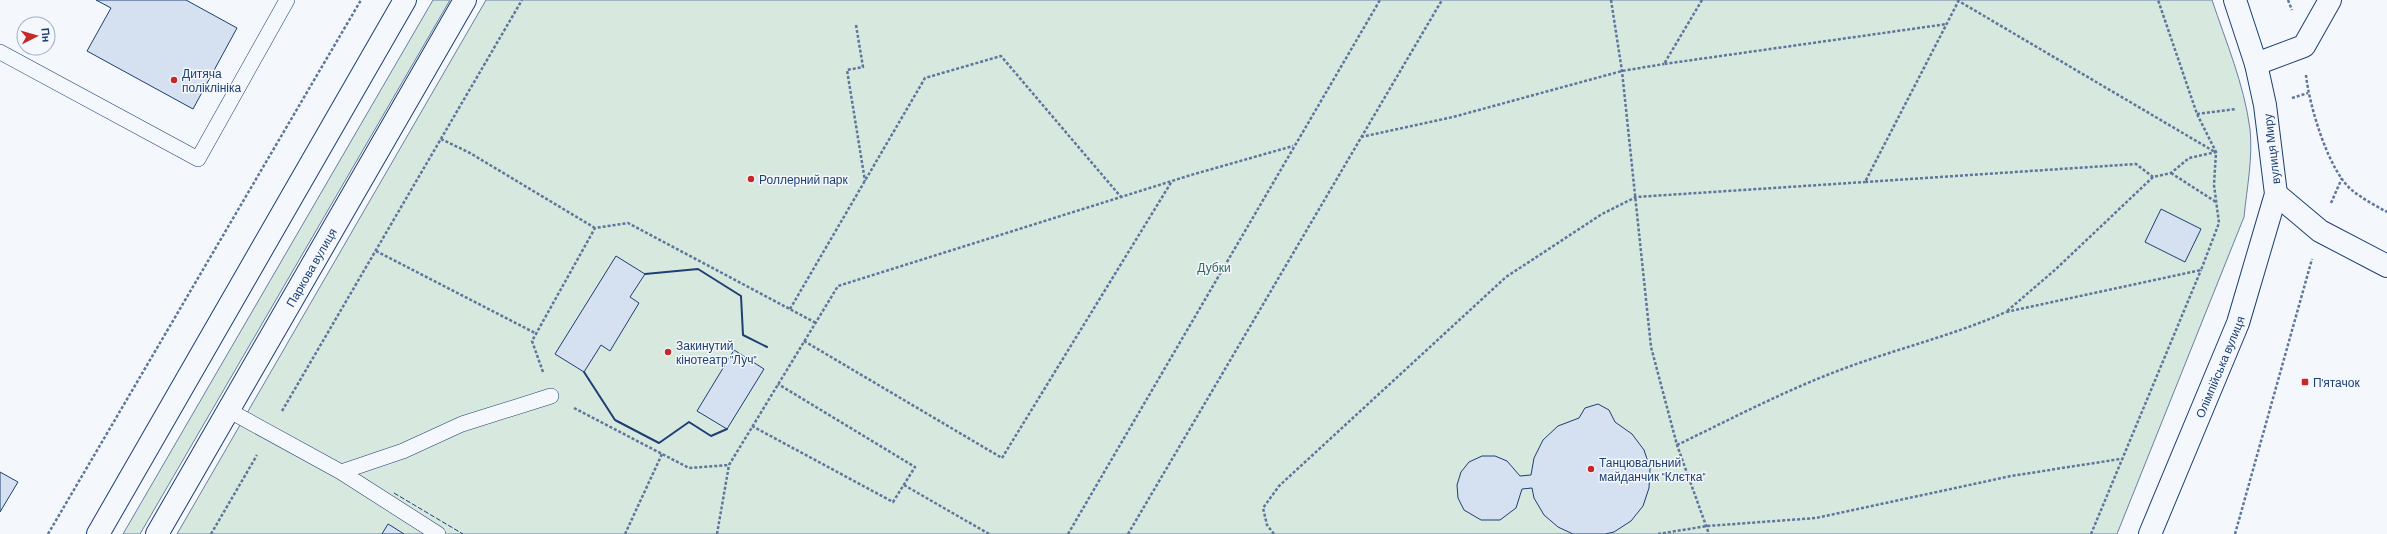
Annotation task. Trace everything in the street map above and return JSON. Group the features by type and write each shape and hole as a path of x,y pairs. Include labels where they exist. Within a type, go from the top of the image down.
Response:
{"street":[{"path":"98,534 405,0"},
{"name":"Паркова вулиця","path":"157,534 465,0"},
{"name":"вулиця Миру","path":"2235,0 2256,64 2266,105 2276,194 2320,231 2387,266"},
{"path":"2256,64 2304,46 2330,0"},
{"name":"Олімпійська вулиця","path":"2150,534 2238,323 2276,194"}],"lane":[{"path":"0,52 198,159 287,0"},
{"path":"341,472 403,451 462,424 551,396"},
{"path":"228,410 341,472 438,534"}],"path":[{"path":"48,534 361,0"},
{"path":"210,534 522,0"},
{"path":"1068,534 1293,146 1380,0"},
{"path":"1128,534 1442,0"},
{"path":"1611,0 1622,71 1651,346 1677,445 1709,534"},
{"path":"1664,64 1702,0"},
{"path":"1865,182 1958,0 2216,152"},
{"path":"2090,534 2120,459 2201,270 2219,223 2214,185 2216,152 2197,114 2158,0"},
{"path":"856,24 863,67 847,70 865,181"},
{"path":"1361,137 1453,117 1622,71 1947,24"},
{"path":"2304,46 2308,93 2322,143 2342,178 2352,191 2387,212"},
{"path":"790,309 925,78 1001,56 1120,197"},
{"path":"441,139 476,157 595,228 628,223 816,323"},
{"path":"717,534 729,464 838,286 1172,181 1293,146"},
{"path":"2006,312 2056,269 2153,177 2171,174 2189,158 2216,152"},
{"path":"1274,534 1267,525 1263,508 1279,486 1506,277 1602,214 1636,198 2136,164 2153,177"},
{"path":"2171,174 2216,202"},
{"path":"2236,534 2320,231 2342,178"},
{"path":"804,341 1002,458 1172,181"},
{"path":"595,228 532,341 551,396 688,468 729,464"},
{"path":"376,251 537,334"},
{"path":"1677,445 1794,388 1896,350 1943,337 2006,312 2201,270"},
{"path":"752,426 893,502 904,485 914,467 778,384"},
{"path":"625,534 662,454"},
{"path":"1658,534 1706,526 1816,518 2011,476 2120,459"},
{"path":"904,485 989,534"}],"green space":[{"path":"433,0 450,0 140,534 123,534"},
{"name":"Дубки","path":"486,0 2212,0 2244,96 2251,140 2249,173 2244,217 2117,534 177,534"}],"building":[{"name":"Дитяча поліклініка","path":"96,0 186,0 237,28 193,109 87,51 111,8"},
{"path":"2161,209 2201,229 2185,262 2145,242"},
{"path":"616,256 645,274 630,297 639,303 610,351 601,345 584,372 555,354"},
{"path":"734,350 764,369 727,429 697,411"},
{"name":"Танцювальний майданчик \"Клєтка\"","path":"1598,404 1609,410 1615,422 1632,434 1644,450 1650,468 1649,488 1643,506 1631,521 1614,532 1605,534 1573,534 1558,527 1544,515 1534,498 1532,488 1522,489 1516,508 1500,520 1481,520 1464,510 1458,498 1457,485 1461,472 1469,462 1482,456 1495,456 1507,461 1520,476 1531,475 1534,458 1543,440 1558,426 1579,418 1585,408"},
{"path":"0,472 18,482 0,512"},
{"path":"388,524 393,527 404,534 382,534"}],"fence":[{"path":"394,493 463,534"}],"wall":[{"path":"645,274 698,269 741,296 743,335 767,347"},
{"path":"584,372 615,420 659,443 689,422 711,436 727,429"}],"place":[{"name":"Дитяча поліклініка","path":"174,80"},
{"name":"Роллерний парк","path":"751,179"},
{"name":"Закинутий кінотеатр \"Луч\"","path":"668,352"},
{"name":"П'ятачок","path":"2305,382"},
{"name":"Танцювальний майданчик \"Клєтка\"","path":"1591,469"}]}
